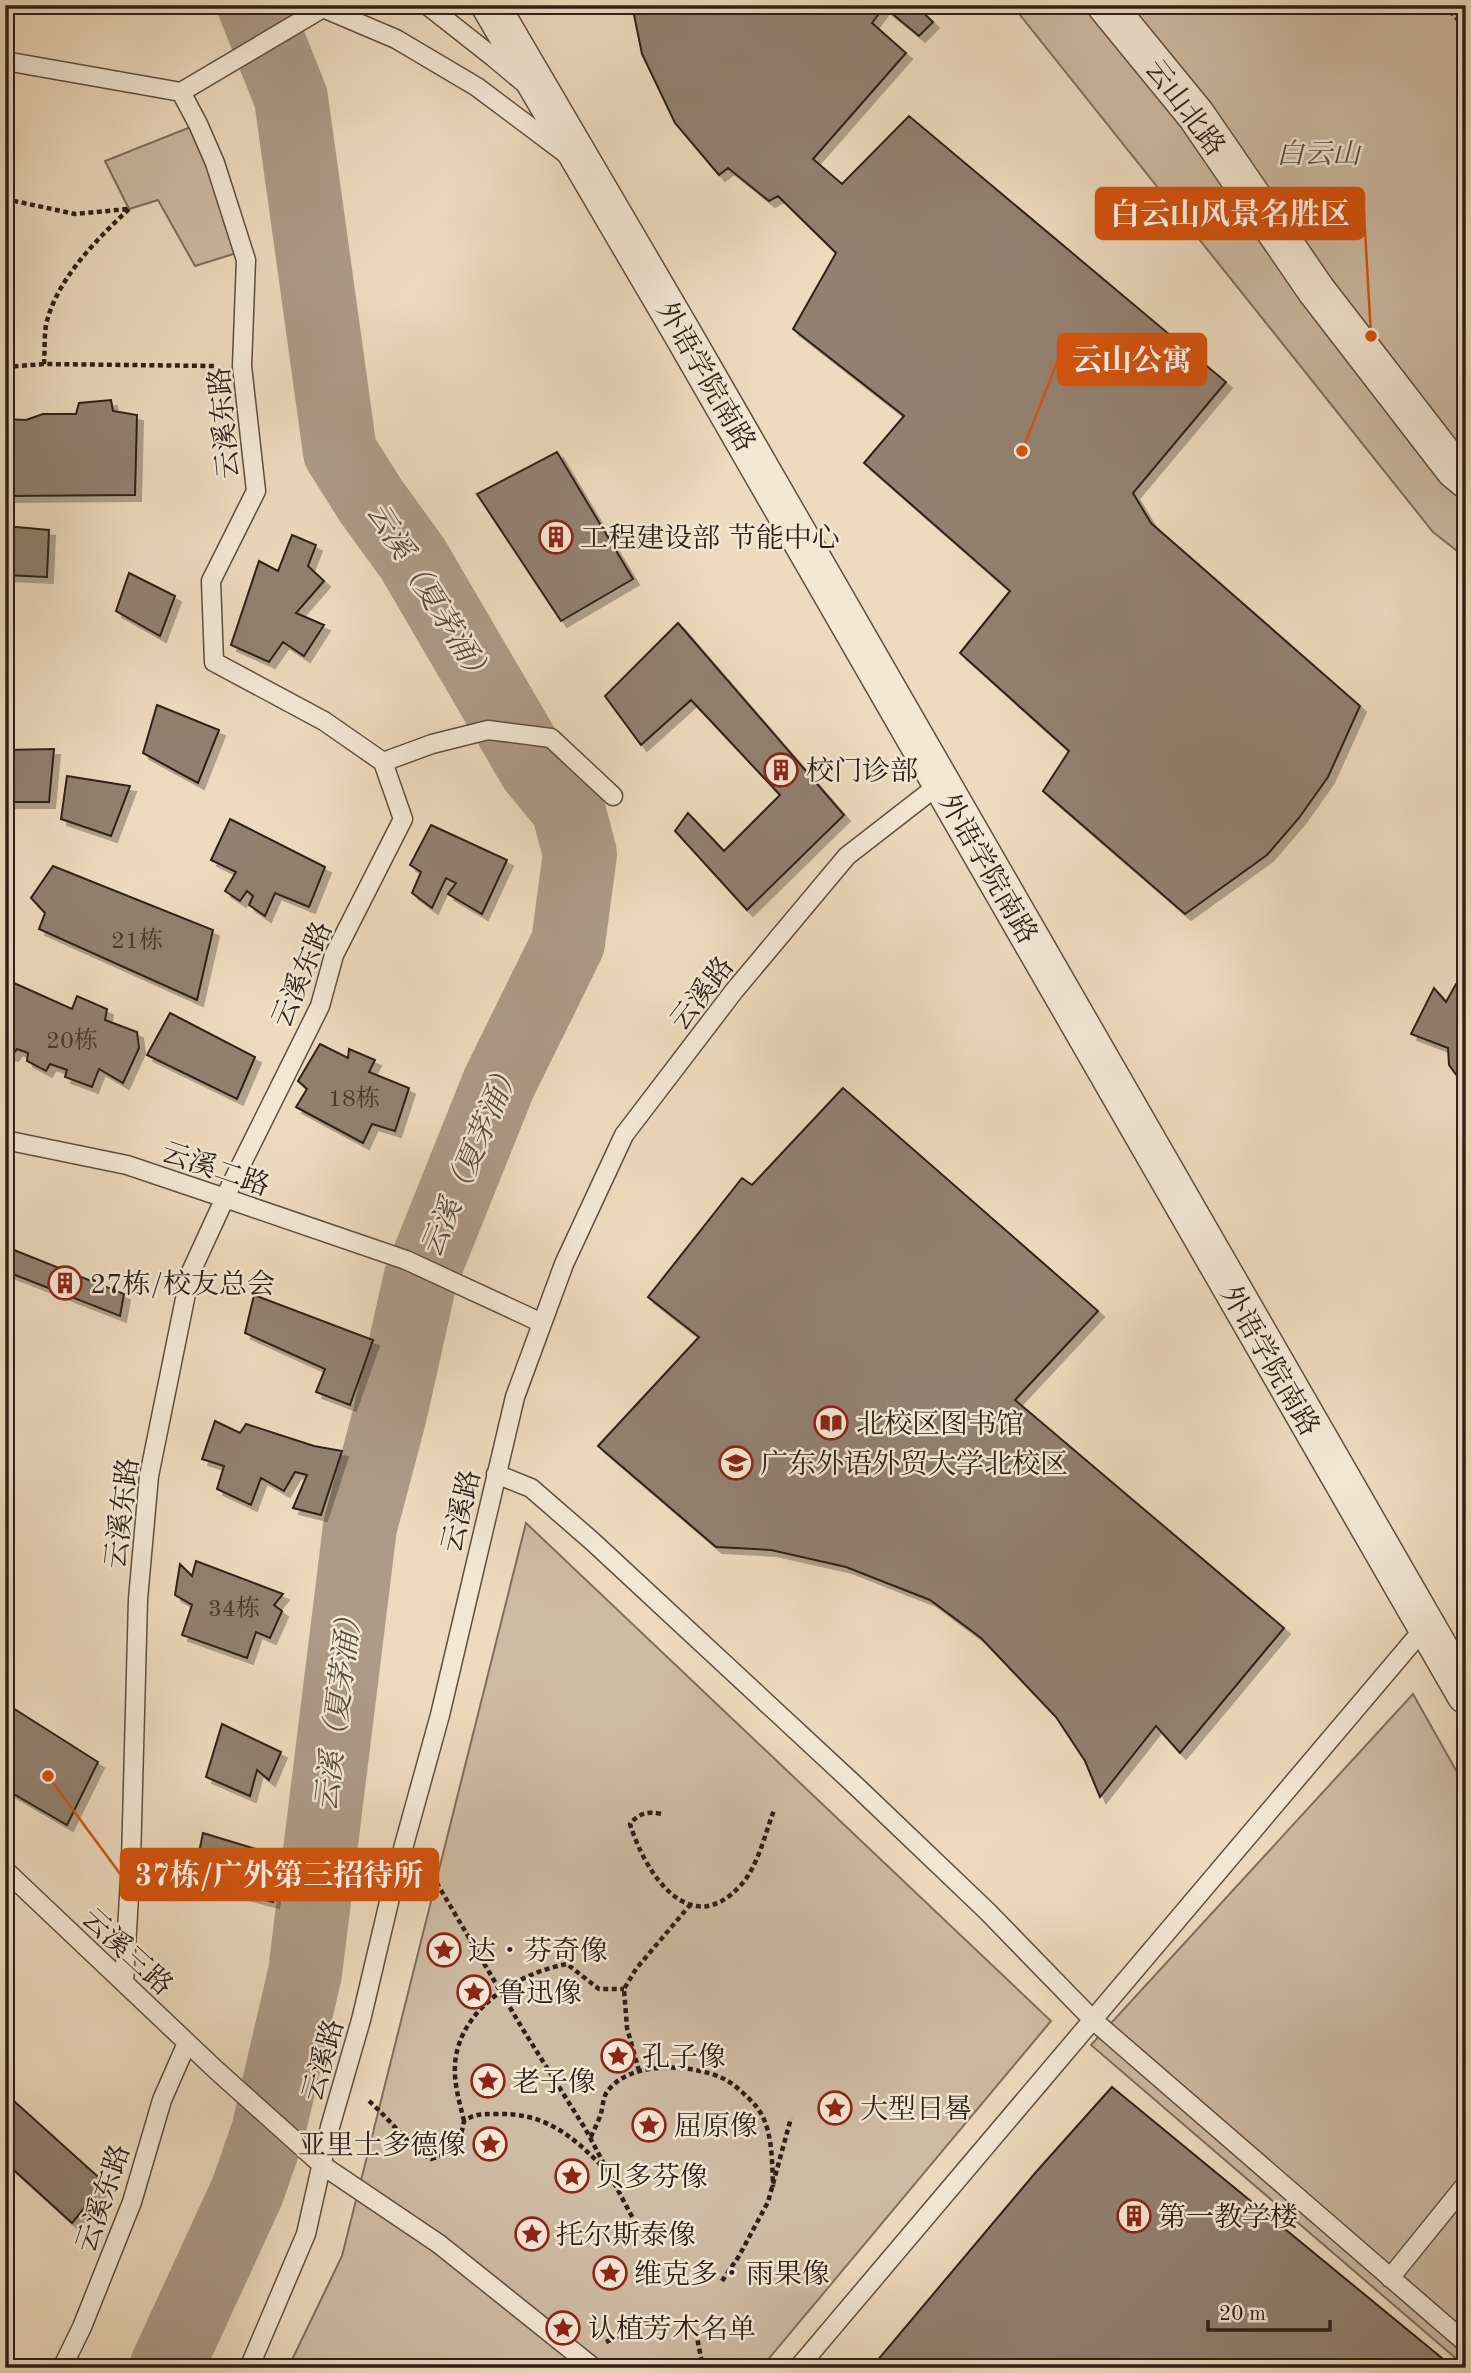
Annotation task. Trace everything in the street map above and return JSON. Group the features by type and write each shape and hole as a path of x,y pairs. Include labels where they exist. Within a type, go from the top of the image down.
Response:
{"street":[{"name":"外语学院南路","path":"491,5 1466,1695"},
{"name":"云山北路","path":"1106,5 1196,115 1316,290 1455,470 1466,480"}],"lane":[{"path":"427,5 494,57 549,106"},
{"path":"5,61 181,92 324,6 396,39 477,87 586,168"},
{"name":"云溪东路","path":"124,1983 132,1833 138,1599 149,1476 190,1274 320,1006 334,955 403,819 383,762 324,721 214,662 211,581 256,491 242,366 246,260 215,163 181,92"},
{"path":"383,762 432,744 488,730 551,738 612,796"},
{"name":"云溪路","path":"250,2368 306,2234 407,1834 440,1715 515,1397 564,1264 624,1135 734,992 847,856 941,783"},
{"name":"云溪二路","path":"5,1140 127,1165 406,1260 542,1324"},
{"path":"496,1474 531,1488 602,1550 779,1713 977,1902 1093,2020 1466,2343"},
{"path":"798,2368 1426,1626"},
{"name":"云溪三路","path":"5,1870 187,2043 322,2165 439,2244 594,2368"},
{"name":"云溪东路","path":"62,2368 82,2327 132,2202 162,2100 187,2043"},
{"path":"1390,2278 1466,2184"}],"path":[{"path":"1444,5 1466,28"},
{"path":"5,199 75,214 129,209 101,235 55,300 46,326 44,364"},
{"path":"5,367 44,364 242,366"},
{"path":"661,1814 649,1812 637,1816 630,1824 634,1839 659,1884 675,1898 695,1908 718,1903 742,1884 774,1811"},
{"path":"407,1834 590,2138 647,2245"},
{"path":"639,2071 627,2028 624,1989 648,1954 690,1905"},
{"path":"343,2083 383,2113 402,2137 431,2159 448,2154 461,2136 464,2121 455,2085 456,2056 468,2025 488,2002 516,1981 551,1967 567,1964 599,1989 624,1989"},
{"path":"590,2138 601,2116 606,2093 622,2079 639,2071 688,2068 723,2078 756,2106 772,2142 774,2187"},
{"path":"464,2121 472,2115 513,2113 546,2121 575,2140 606,2170"},
{"path":"722,2281 756,2225 774,2187 791,2118"},
{"path":"696,2332 703,2368"}],"green space":[{"name":"白云山","path":"1012,5 1466,5 1466,558 1433,532"},
{"path":"198,124 243,251 195,266 158,200 129,209 105,161"},
{"path":"526,1523 1051,2021 761,2368 288,2368 342,2256"},
{"path":"1413,1694 1466,1788 1466,2367 1091,2045"}],"building":[{"path":"632,5 915,5 933,22 919,36 884,7 872,23 906,53 813,159 842,184 909,116 1226,382 1133,493 1151,523 1360,706 1328,777 1299,818 1267,855 1185,914 1043,791 1069,751 960,653 1010,591 864,463 904,416 793,329 836,253 778,196 769,201 728,168 719,175 675,123 642,54"},
{"path":"111,400 113,411 137,415 135,495 5,496 5,419 26,420 43,414 76,414 79,403"},
{"name":"工程建设部 节能中心","path":"557,452 633,579 561,621 477,494"},
{"path":"5,526 49,530 47,577 5,575"},
{"path":"292,535 316,545 308,566 324,581 296,613 324,625 304,656 283,642 269,662 231,645 259,561 278,571"},
{"path":"129,573 175,596 160,636 116,611"},
{"name":"校门诊部","path":"678,623 844,815 747,910 675,831 688,813 724,851 780,795 691,700 641,745 605,696"},
{"path":"157,705 219,730 198,783 143,753"},
{"path":"54,749 49,802 5,802 5,750"},
{"path":"67,776 130,786 111,836 61,819"},
{"path":"230,819 325,867 309,907 275,893 265,916 249,905 253,896 247,891 240,901 225,891 236,872 211,860"},
{"path":"431,825 507,860 482,914 448,894 456,883 446,878 432,908 412,893 421,872 410,865"},
{"path":"53,866 213,930 197,1000 39,929 45,913 31,898"},
{"path":"1466,974 1466,1133 1458,1101 1463,1084 1449,1065 1448,1048 1411,1034 1434,988 1446,1002 1456,984"},
{"path":"5,979 72,1009 77,996 107,1009 105,1020 137,1032 139,1048 123,1083 99,1069 92,1087 65,1077 67,1070 50,1064 46,1071 27,1061 28,1053 17,1049 12,1055 5,1052"},
{"path":"170,1013 255,1057 237,1099 147,1055"},
{"path":"320,1044 348,1058 349,1049 375,1060 369,1072 409,1088 395,1131 372,1124 363,1143 296,1107 307,1089 298,1081"},
{"name":"北校区图书馆","path":"843,1088 1098,1311 1015,1400 1284,1628 1180,1753 1156,1726 1100,1797 1085,1761 1056,1717 981,1638 930,1600 846,1567 771,1550 716,1547 598,1446 699,1337 648,1297 742,1178 752,1185"},
{"name":"27栋/校友总会","path":"9,1248 124,1294 120,1316 5,1271"},
{"path":"254,1295 373,1340 350,1405 316,1392 325,1369 245,1333"},
{"path":"215,1421 240,1433 246,1424 314,1446 342,1451 321,1515 293,1508 307,1475 295,1472 284,1491 261,1478 251,1505 217,1489 224,1466 202,1459"},
{"path":"196,1561 283,1594 274,1605 282,1611 270,1638 256,1632 247,1658 182,1635 192,1605 175,1595 180,1564 192,1576"},
{"path":"5,1703 98,1762 67,1825 5,1789"},
{"path":"222,1724 281,1752 269,1780 257,1770 250,1796 206,1777"},
{"path":"203,1833 282,1857 273,1902 193,1881"},
{"name":"第一教学楼","path":"1112,2087 1454,2368 871,2368 1036,2172"},
{"path":"5,2093 105,2183 72,2223 5,2162"}],"waterway":[{"name":"云溪（夏茅涌）","path":"166,2368 247,2192 268,2132 305,1973 360,1527 390,1414 420,1280 499,1083 568,943 580,854 568,808 535,768 413,559 340,452 291,98 254,5"}],"place":[{"name":"白云山风景名胜区","path":"1371,336"},
{"name":"云山公寓","path":"1022,451"},
{"name":"工程建设部 节能中心","path":"556,537"},
{"name":"校门诊部","path":"781,770"},
{"name":"27栋/校友总会","path":"65,1283"},
{"name":"北校区图书馆","path":"831,1423"},
{"name":"广东外语外贸大学北校区","path":"736,1463"},
{"name":"37栋/广外第三招待所","path":"48,1776"},
{"name":"达・芬奇像","path":"444,1950"},
{"name":"鲁迅像","path":"474,1992"},
{"name":"孔子像","path":"618,2056"},
{"name":"老子像","path":"488,2081"},
{"name":"大型日晷","path":"835,2108"},
{"name":"屈原像","path":"649,2125"},
{"name":"亚里士多德像","path":"490,2144"},
{"name":"贝多芬像","path":"572,2176"},
{"name":"第一教学楼","path":"1134,2216"},
{"name":"托尔斯泰像","path":"532,2234"},
{"name":"维克多・雨果像","path":"610,2273"},
{"name":"认植芳木名单","path":"563,2328"}]}
